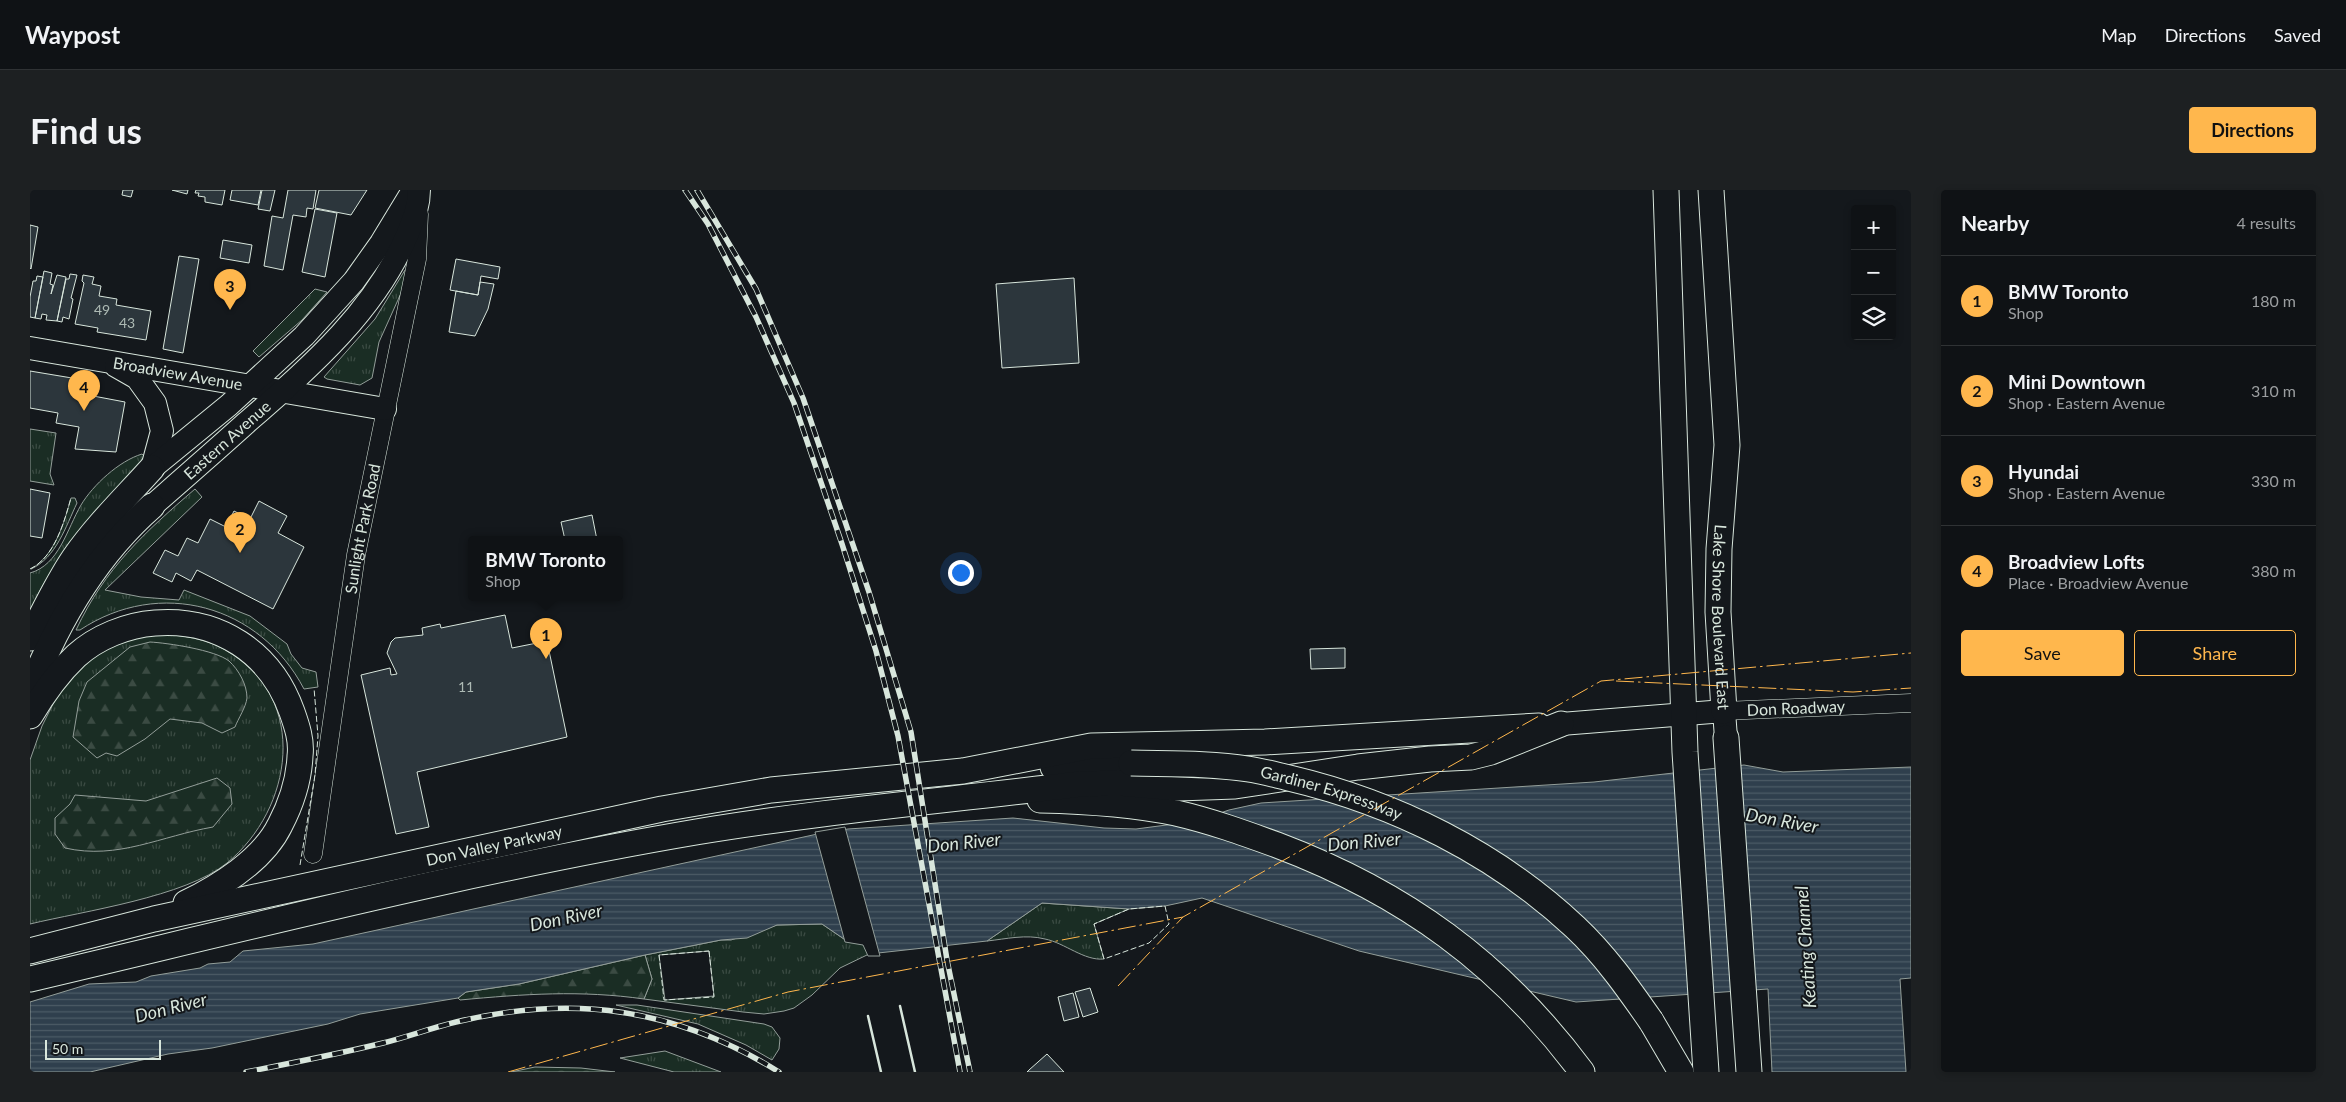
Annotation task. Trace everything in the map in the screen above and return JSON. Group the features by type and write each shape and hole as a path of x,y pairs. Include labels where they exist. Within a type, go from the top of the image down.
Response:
{"highway":[{"path":"1666,190 1685,752 1706,1072"},
{"name":"Lake Shore Boulevard East","path":"1711,190 1727,445 1719,549 1718,612 1724,711"},
{"name":"Eastern Avenue","path":"30,638 60,580 75,556 96,529 152,468"},
{"name":"Eastern Avenue","path":"30,691 73,601 114,547 152,506"},
{"path":"30,716 57,676 78,655 109,635 136,625 175,622 208,627 238,642 266,664 285,691 298,726 301,755 295,789 280,826 255,857 233,876 210,891 154,919"},
{"path":"963,771 1091,746 1265,742 1561,724"},
{"path":"958,799 1080,784 1118,783 1178,788 1235,786 1358,767 1430,759 1471,757 1491,752 1561,724"},
{"name":"Lake Shore Boulevard East","path":"1726,738 1749,1072"},
{"name":"Gardiner Expressway","path":"963,771 1131,763 1249,769 1316,785 1390,809 1463,844 1520,882 1576,927 1619,975 1664,1041 1681,1072"},
{"name":"Don Valley Parkway","path":"30,951 154,919 662,809 771,790 963,771"},
{"path":"958,799 1048,800 1143,808 1176,813 1236,830 1357,879 1442,931 1512,990 1541,1020 1582,1072"},
{"name":"Don Valley Parkway","path":"30,979 287,918 560,858 714,830 958,799"}],"main road":[{"name":"Eastern Avenue","path":"152,468 304,336 354,281 417,195"},
{"name":"Eastern Avenue","path":"152,506 282,392 330,346 365,307 399,254 417,195"},
{"name":"Broadview Avenue","path":"30,348 385,410"},
{"path":"108,362 137,378 155,403 162,431 152,468"},
{"name":"Don Roadway","path":"1561,724 1724,711"},
{"name":"Lake Shore Boulevard East","path":"1724,711 1726,738"}],"street":[{"name":"Sunlight Park Road","path":"313,854 356,555 418,256 417,195"},
{"name":"Don Roadway","path":"1724,711 1911,704"}],"green space":[{"path":"405,270 408,270 402,291 379,342 372,378 360,385 324,377 375,319"},
{"path":"315,289 327,292 302,320 259,357 253,351"},
{"path":"30,429 56,433 50,474 54,485 30,481"},
{"path":"142,454 146,458 97,511 67,548 53,568 30,611 30,573 40,569 55,554 81,505 92,490 124,462"},
{"path":"195,489 202,497 105,590 141,597 179,600 184,590 250,616 287,644 291,654 302,668 316,672 318,687 304,689 285,660 262,637 235,619 206,608 174,603 143,605 111,614 80,630 76,630 87,608 113,569 159,520"},
{"path":"71,498 75,498 77,503 54,549 40,564 31,569 46,556 52,547 62,528"},
{"path":"151,633 190,638 218,646 254,672 271,697 281,725 283,755 278,785 267,814 249,840 227,863 209,875 160,894 30,924 30,760 42,726 59,692 87,660 119,642"},
{"path":"150,642 203,650 229,661 239,673 246,688 247,698 244,709 235,727 222,733 202,723 170,719 145,739 117,756 106,753 97,758 73,737 79,701 87,682 130,647"},
{"path":"217,778 230,788 232,804 213,827 121,849 103,851 65,848 55,834 55,818 70,804 75,795 146,801"},
{"path":"1042,903 1129,909 1094,924 1104,959 1082,955 1052,941 1038,938 1016,937 987,941"},
{"path":"822,924 844,939 865,943 869,954 840,968 812,995 794,1008 784,1011 764,1014 644,999 652,979 645,955 721,940 731,940 777,925","holes":["709,951 714,996 665,1000 659,955"]},
{"path":"645,955 652,979 644,999 575,994 460,1000 458,998 466,992 519,984"},
{"path":"616,1005 637,1005 764,1024 772,1027 780,1038 779,1049 772,1060 746,1045 698,1024"},
{"path":"665,1051 721,1072 674,1072 620,1058"},
{"path":"535,1067 581,1068 615,1072 511,1072"}],"water":[{"path":"1744,765 1783,772 1911,767 1911,978 1900,979 1906,1072 1772,1072 1768,989 1576,1002 1359,951 1202,898 1165,906 1129,909 1042,903 987,941 869,954 865,943 844,939 822,924 777,925 747,938 721,940 645,955 519,984 466,992 458,998 360,1014 328,1024 212,1048 168,1054 90,1072 30,1072 30,1002 89,984 136,982 151,976 200,968 208,964 230,962 243,951 313,944 822,833 848,829 1013,818 1104,828 1136,829 1197,821 1229,810 1261,803 1594,782"}],"pier":[{"path":"845,827 880,956 868,956 863,945 845,942 815,832"}],"building":[{"path":"123,190 133,190 131,197 122,195"},
{"path":"172,190 188,190 187,194"},
{"path":"196,190 225,190 222,205 205,202 205,197 198,196 199,193 195,193"},
{"path":"232,190 261,190 258,205 230,200"},
{"path":"262,190 275,190 270,211 258,209"},
{"path":"288,190 316,190 313,209 307,208 306,217 293,215 283,270 264,266 272,216 283,218"},
{"path":"319,190 367,190 351,215 315,208"},
{"path":"315,209 337,213 325,277 302,272"},
{"path":"30,225 38,227 31,269 30,268"},
{"path":"223,240 252,245 249,263 220,258"},
{"path":"179,256 199,259 183,353 163,349"},
{"path":"456,259 500,267 498,279 481,276 478,295 450,290"},
{"path":"44,271 52,273 50,284 53,285 51,294 57,275 66,277 57,321 46,320 47,315 42,314 41,319 35,318"},
{"path":"70,274 77,275 71,298 73,299 69,319 63,317 62,322 57,321 66,279 69,279"},
{"path":"83,275 94,277 92,284 101,286 99,296 117,299 116,305 151,311 146,340 97,332 98,328 75,324 84,283 82,281"},
{"path":"37,276 43,277 35,318 30,317 30,297 33,281 36,281"},
{"path":"1074,278 1079,363 1002,368 996,284"},
{"path":"480,282 494,284 488,309 475,336 449,332 456,291 478,295"},
{"path":"30,371 90,381 88,395 125,402 116,452 75,449 79,427 56,423 58,413 30,408"},
{"path":"30,489 50,493 42,538 30,536"},
{"path":"259,501 287,516 278,533 304,547 273,609 197,570 191,581 176,573 172,582 153,573 165,550 178,556 187,538 198,543 210,519 226,527 234,511 250,519"},
{"path":"592,515 596,536 564,536 561,522"},
{"path":"505,615 512,648 547,641 567,737 417,772 429,827 396,834 361,675 390,668 391,675 397,674 387,653 391,642 395,638 423,635 422,628 440,624 441,628"},
{"path":"1345,648 1345,668 1311,669 1310,649"},
{"path":"1090,988 1098,1012 1083,1017 1075,992"},
{"path":"1073,993 1079,1017 1064,1021 1058,997"},
{"path":"1047,1054 1064,1072 1027,1072 1029,1070"}],"railway":[{"path":"685,190 708,224 756,317 794,403 876,651 898,736 960,1072"},
{"path":"697,190 756,289 803,398 869,592 911,732 947,960 970,1072"},
{"path":"246,1072 392,1041 456,1022 499,1013 541,1009 623,1012 662,1021 702,1033 740,1050 779,1072"}],"fence":[{"path":"30,569 39,563 52,548 62,528 71,498"},
{"path":"300,865 315,775 318,736 314,688"},
{"path":"1165,906 1169,924 1149,943 1104,959 1094,924 1129,909 1165,906"},
{"path":"709,951 714,997 664,1000 659,955 709,951"}],"wall":[{"path":"900,1006 915,1072"},
{"path":"868,1016 881,1072"}],"power":[{"path":"1118,986 1183,917 1601,681 1911,653"},
{"path":"1616,681 1853,692 1911,688"},
{"path":"508,1072 788,992 1183,917"}],"place":[{"name":"Hyundai","path":"230,310"},
{"name":"Broadview Lofts","path":"84,411"},
{"name":"Mini Downtown","path":"240,553"},
{"name":"BMW Toronto","path":"546,659"}],"water label":[{"name":"Don River","path":"1782,821"},
{"name":"Don River","path":"1364,842"},
{"name":"Don River","path":"964,843"},
{"name":"Don River","path":"566,918"},
{"name":"Keating Channel","path":"1806,947"},
{"name":"Don River","path":"171,1008"}]}
